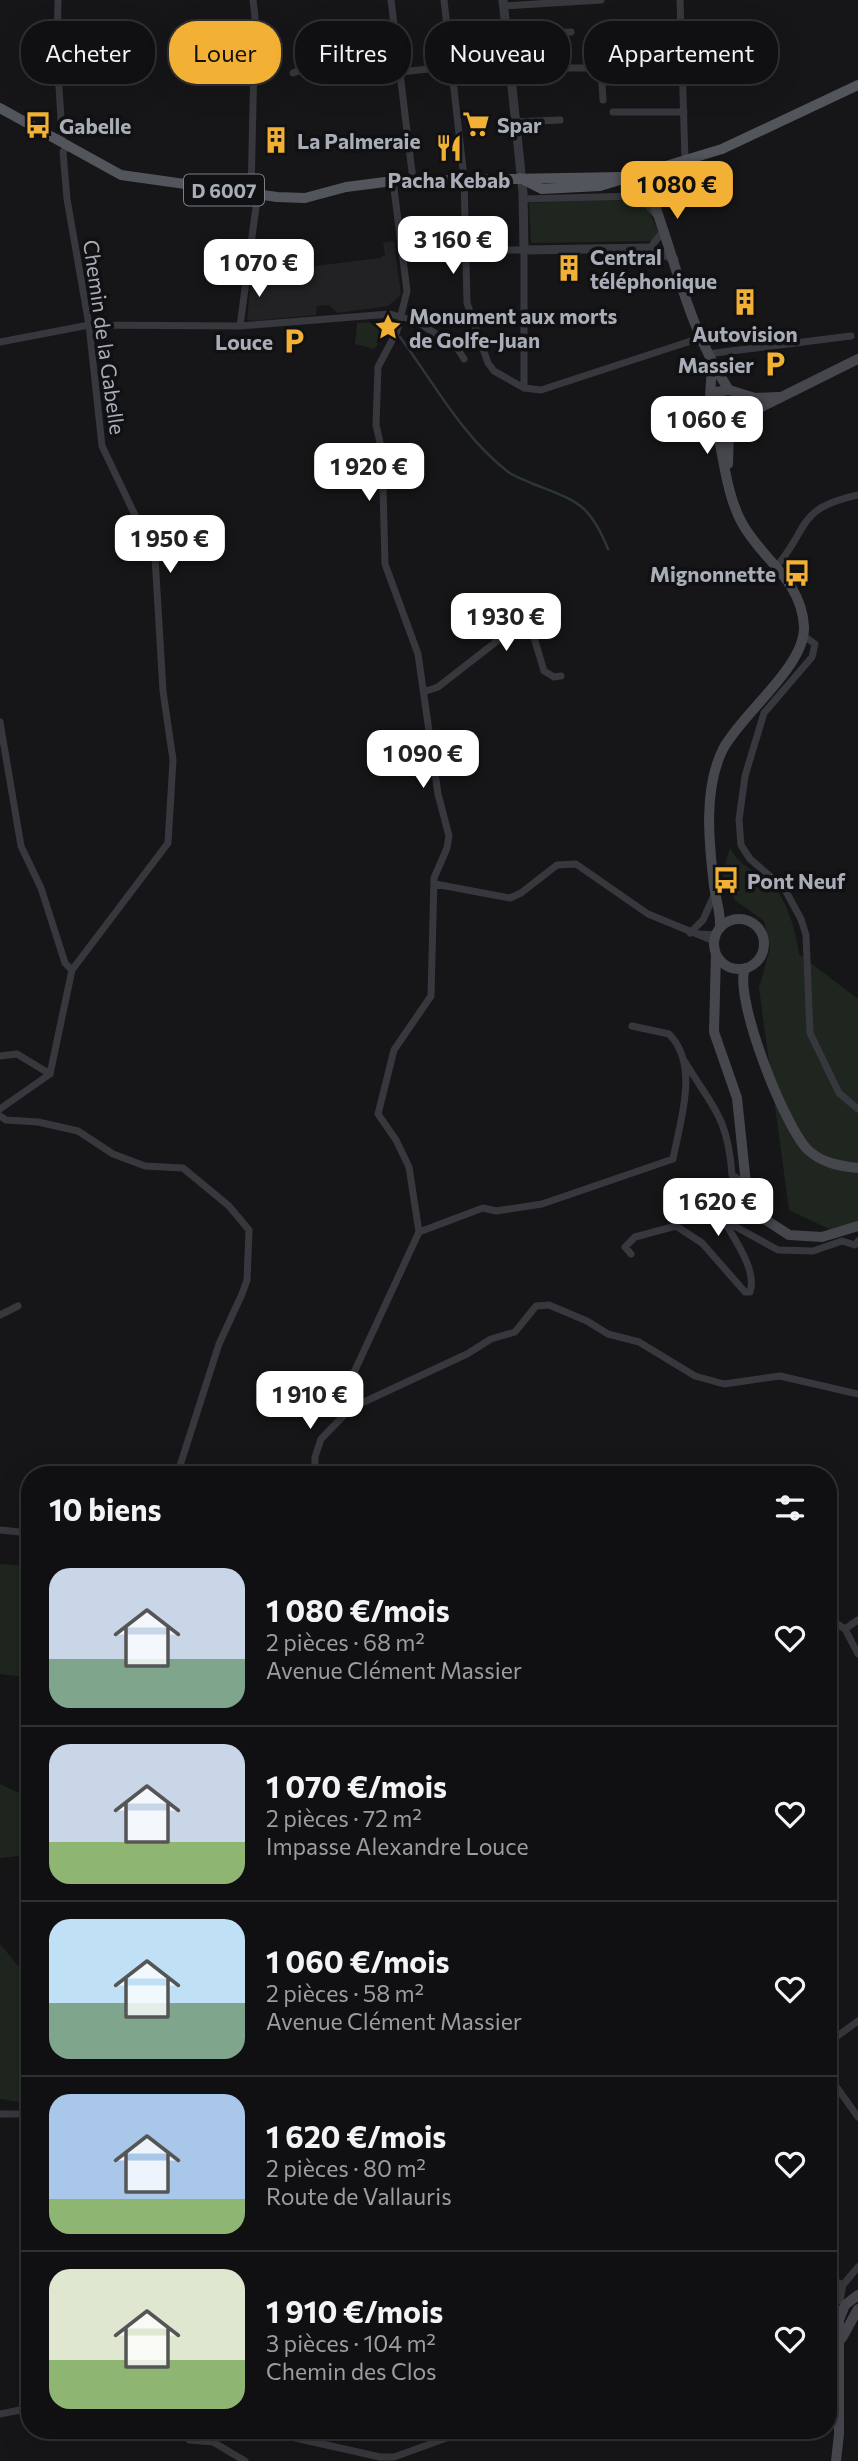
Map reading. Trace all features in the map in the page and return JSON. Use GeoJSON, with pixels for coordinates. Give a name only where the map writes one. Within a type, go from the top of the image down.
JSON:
{"type":"FeatureCollection","features":[{"type":"Feature","properties":{"kind":"main road","name":"D 6007"},"geometry":{"type":"LineString","coordinates":[[0,108],[108,170],[135,179],[305,198],[346,187],[414,180],[520,178],[542,188],[600,186],[722,149],[858,85]]}},
{"type":"Feature","properties":{"kind":"main road"},"geometry":{"type":"LineString","coordinates":[[655,168],[650,176],[651,194],[700,338],[712,367],[732,392],[744,402],[745,415],[740,425],[730,431],[717,430],[707,422],[704,414],[710,396],[712,367]]}},
{"type":"Feature","properties":{"kind":"main road"},"geometry":{"type":"LineString","coordinates":[[628,176],[651,194]]}},
{"type":"Feature","properties":{"kind":"main road"},"geometry":{"type":"LineString","coordinates":[[745,415],[858,359]]}},
{"type":"Feature","properties":{"kind":"main road"},"geometry":{"type":"LineString","coordinates":[[710,396],[732,392],[755,398],[778,397]]}},
{"type":"Feature","properties":{"kind":"main road"},"geometry":{"type":"LineString","coordinates":[[717,430],[740,519],[777,566],[797,597],[804,636],[788,667],[740,722],[722,751],[711,794],[710,841],[717,897],[714,1032],[737,1098],[746,1184],[757,1210],[789,1235],[822,1237],[856,1227]]}},
{"type":"Feature","properties":{"kind":"main road"},"geometry":{"type":"LineString","coordinates":[[727,475],[730,431]]}},
{"type":"Feature","properties":{"kind":"main road"},"geometry":{"type":"LineString","coordinates":[[717,897],[732,920]]}},
{"type":"Feature","properties":{"kind":"main road"},"geometry":{"type":"LineString","coordinates":[[716,935],[732,920],[749,922],[761,934],[763,951],[753,965],[745,968],[728,967],[716,954]]}},
{"type":"Feature","properties":{"kind":"main road"},"geometry":{"type":"LineString","coordinates":[[745,968],[744,998],[754,1031],[793,1129],[816,1156],[828,1163],[858,1168]]}},
{"type":"Feature","properties":{"kind":"main road"},"geometry":{"type":"LineString","coordinates":[[841,2342],[849,2320],[850,2304]]}},
{"type":"Feature","properties":{"kind":"main road"},"geometry":{"type":"LineString","coordinates":[[836,2461],[841,2342],[850,2304]]}},
{"type":"Feature","properties":{"kind":"street","name":"Chemin de la Gabelle"},"geometry":{"type":"LineString","coordinates":[[50,1074],[72,970],[168,843],[173,760],[163,691],[155,556],[102,446],[89,325],[67,199],[57,54],[58,0]]}},
{"type":"Feature","properties":{"kind":"street"},"geometry":{"type":"LineString","coordinates":[[251,193],[256,17],[253,0]]}},
{"type":"Feature","properties":{"kind":"street"},"geometry":{"type":"LineString","coordinates":[[391,0],[394,21]]}},
{"type":"Feature","properties":{"kind":"street"},"geometry":{"type":"LineString","coordinates":[[444,0],[447,21]]}},
{"type":"Feature","properties":{"kind":"street"},"geometry":{"type":"LineString","coordinates":[[505,21],[503,3],[601,0]]}},
{"type":"Feature","properties":{"kind":"street"},"geometry":{"type":"LineString","coordinates":[[680,0],[685,159]]}},
{"type":"Feature","properties":{"kind":"street"},"geometry":{"type":"LineString","coordinates":[[570,67],[601,68],[603,100]]}},
{"type":"Feature","properties":{"kind":"street"},"geometry":{"type":"LineString","coordinates":[[401,84],[414,180]]}},
{"type":"Feature","properties":{"kind":"street"},"geometry":{"type":"LineString","coordinates":[[454,84],[464,178],[467,303],[488,363],[494,371],[524,387],[541,390],[700,338]]}},
{"type":"Feature","properties":{"kind":"street"},"geometry":{"type":"LineString","coordinates":[[511,84],[523,199],[524,387]]}},
{"type":"Feature","properties":{"kind":"street"},"geometry":{"type":"LineString","coordinates":[[613,112],[684,111]]}},
{"type":"Feature","properties":{"kind":"street"},"geometry":{"type":"LineString","coordinates":[[514,122],[560,120]]}},
{"type":"Feature","properties":{"kind":"street"},"geometry":{"type":"LineString","coordinates":[[351,1408],[350,1381],[419,1232],[409,1167],[396,1140],[378,1114],[394,1050],[431,996],[435,884],[449,836],[438,794],[426,691],[418,654],[385,564],[382,451],[376,425],[378,367],[402,317],[407,291],[393,181]]}},
{"type":"Feature","properties":{"kind":"street"},"geometry":{"type":"LineString","coordinates":[[523,199],[635,196],[643,200],[662,225],[650,248]]}},
{"type":"Feature","properties":{"kind":"street"},"geometry":{"type":"LineString","coordinates":[[240,326],[256,207]]}},
{"type":"Feature","properties":{"kind":"street"},"geometry":{"type":"LineString","coordinates":[[402,250],[650,248],[674,259]]}},
{"type":"Feature","properties":{"kind":"street"},"geometry":{"type":"LineString","coordinates":[[0,342],[89,325],[240,326],[390,314],[415,321],[456,346],[464,359]]}},
{"type":"Feature","properties":{"kind":"street"},"geometry":{"type":"LineString","coordinates":[[707,354],[851,336]]}},
{"type":"Feature","properties":{"kind":"street"},"geometry":{"type":"LineString","coordinates":[[777,566],[808,517],[817,509],[858,495]]}},
{"type":"Feature","properties":{"kind":"street"},"geometry":{"type":"LineString","coordinates":[[426,691],[438,687],[510,631],[522,627],[532,631],[544,671],[554,677],[561,676]]}},
{"type":"Feature","properties":{"kind":"street"},"geometry":{"type":"LineString","coordinates":[[804,636],[815,644],[812,657],[778,694],[759,726],[745,776],[739,820],[741,845],[751,859],[784,888],[801,919],[806,936],[810,1033],[839,1093],[858,1109]]}},
{"type":"Feature","properties":{"kind":"street"},"geometry":{"type":"LineString","coordinates":[[0,722],[21,846],[41,888],[65,963],[72,970]]}},
{"type":"Feature","properties":{"kind":"street"},"geometry":{"type":"LineString","coordinates":[[435,884],[510,898],[522,894],[557,865],[576,864],[648,914],[690,933],[716,935]]}},
{"type":"Feature","properties":{"kind":"street"},"geometry":{"type":"LineString","coordinates":[[690,933],[703,920],[717,897]]}},
{"type":"Feature","properties":{"kind":"street"},"geometry":{"type":"LineString","coordinates":[[632,1027],[669,1034],[677,1042],[685,1062],[722,1119],[730,1150],[732,1175],[746,1184]]}},
{"type":"Feature","properties":{"kind":"street"},"geometry":{"type":"LineString","coordinates":[[0,1056],[17,1054],[50,1074],[0,1109]]}},
{"type":"Feature","properties":{"kind":"street"},"geometry":{"type":"LineString","coordinates":[[419,1232],[483,1208],[496,1211],[542,1204],[673,1159],[682,1109],[685,1062]]}},
{"type":"Feature","properties":{"kind":"street"},"geometry":{"type":"LineString","coordinates":[[0,1116],[6,1120],[38,1122],[78,1130],[113,1154],[145,1167],[183,1168],[229,1206],[249,1230],[247,1280],[210,1368],[180,1466]]}},
{"type":"Feature","properties":{"kind":"street"},"geometry":{"type":"LineString","coordinates":[[631,1254],[625,1247],[635,1237],[676,1226],[702,1243],[745,1292],[750,1292],[750,1276],[739,1242],[727,1226],[729,1223],[778,1250],[813,1251],[842,1241],[855,1245],[858,1240],[856,1227]]}},
{"type":"Feature","properties":{"kind":"street"},"geometry":{"type":"LineString","coordinates":[[315,1466],[321,1439],[351,1408],[467,1354],[491,1339],[515,1332],[531,1310],[549,1305],[587,1321],[608,1334],[639,1342],[695,1376],[723,1384],[780,1376],[858,1394]]}},
{"type":"Feature","properties":{"kind":"street"},"geometry":{"type":"LineString","coordinates":[[0,1315],[18,1306]]}},
{"type":"Feature","properties":{"kind":"street"},"geometry":{"type":"LineString","coordinates":[[0,1530],[21,1531]]}},
{"type":"Feature","properties":{"kind":"street"},"geometry":{"type":"LineString","coordinates":[[845,1629],[858,1620]]}},
{"type":"Feature","properties":{"kind":"street"},"geometry":{"type":"LineString","coordinates":[[837,1624],[845,1629],[858,1654]]}},
{"type":"Feature","properties":{"kind":"street"},"geometry":{"type":"LineString","coordinates":[[837,2036],[858,2021]]}},
{"type":"Feature","properties":{"kind":"street"},"geometry":{"type":"LineString","coordinates":[[837,2088],[858,2117]]}},
{"type":"Feature","properties":{"kind":"street"},"geometry":{"type":"LineString","coordinates":[[0,2114],[21,2114]]}},
{"type":"Feature","properties":{"kind":"street"},"geometry":{"type":"LineString","coordinates":[[843,2286],[858,2267]]}},
{"type":"Feature","properties":{"kind":"street"},"geometry":{"type":"LineString","coordinates":[[837,2283],[843,2286],[850,2304]]}},
{"type":"Feature","properties":{"kind":"street"},"geometry":{"type":"LineString","coordinates":[[0,2414],[21,2410]]}},
{"type":"Feature","properties":{"kind":"street"},"geometry":{"type":"LineString","coordinates":[[188,2439],[213,2442],[245,2461]]}},
{"type":"Feature","properties":{"kind":"street"},"geometry":{"type":"LineString","coordinates":[[300,2439],[380,2457],[394,2456],[443,2439]]}},
{"type":"Feature","properties":{"kind":"shaded area"},"geometry":{"type":"Polygon","coordinates":[[[627,199],[639,203],[650,214],[658,231],[654,241],[531,243],[529,203],[627,199]]]}},
{"type":"Feature","properties":{"kind":"shaded area"},"geometry":{"type":"Polygon","coordinates":[[[271,240],[283,241],[282,252],[293,254],[291,270],[310,273],[315,266],[380,258],[385,255],[383,243],[394,241],[401,295],[388,306],[338,313],[329,305],[317,306],[316,315],[250,321],[247,319],[253,265],[267,267],[271,240]]]}},
{"type":"Feature","properties":{"kind":"shaded area"},"geometry":{"type":"Polygon","coordinates":[[[357,323],[385,324],[389,330],[374,349],[355,344],[357,323]]]}},
{"type":"Feature","properties":{"kind":"shaded area"},"geometry":{"type":"Polygon","coordinates":[[[730,848],[739,861],[765,878],[776,889],[790,916],[799,954],[858,999],[858,1223],[831,1230],[789,1210],[759,988],[770,948],[764,921],[735,900],[722,874],[730,848]]]}},
{"type":"Feature","properties":{"kind":"shaded area"},"geometry":{"type":"Polygon","coordinates":[[[0,1564],[21,1565],[21,1677],[0,1674],[0,1564]]]}},
{"type":"Feature","properties":{"kind":"shaded area"},"geometry":{"type":"Polygon","coordinates":[[[0,1784],[21,1794],[21,1856],[0,1858],[0,1784]]]}},
{"type":"Feature","properties":{"kind":"shaded area"},"geometry":{"type":"Polygon","coordinates":[[[0,1944],[21,1969],[21,2102],[0,2099],[0,1944]]]}},
{"type":"Feature","properties":{"kind":"waterway"},"geometry":{"type":"LineString","coordinates":[[400,337],[476,442],[513,475],[579,505],[594,521],[608,549]]}},
{"type":"Feature","properties":{"kind":"place","name":"Spar"},"geometry":{"type":"Point","coordinates":[476,124]}},
{"type":"Feature","properties":{"kind":"place","name":"Gabelle"},"geometry":{"type":"Point","coordinates":[38,125]}},
{"type":"Feature","properties":{"kind":"place","name":"La Palmeraie"},"geometry":{"type":"Point","coordinates":[276,140]}},
{"type":"Feature","properties":{"kind":"place","name":"Pacha Kebab"},"geometry":{"type":"Point","coordinates":[449,148]}},
{"type":"Feature","properties":{"kind":"place","name":"Central téléphonique"},"geometry":{"type":"Point","coordinates":[569,268]}},
{"type":"Feature","properties":{"kind":"place","name":"Autovision"},"geometry":{"type":"Point","coordinates":[745,302]}},
{"type":"Feature","properties":{"kind":"place","name":"Monument aux morts de Golfe-Juan"},"geometry":{"type":"Point","coordinates":[388,327]}},
{"type":"Feature","properties":{"kind":"place","name":"Louce"},"geometry":{"type":"Point","coordinates":[294,341]}},
{"type":"Feature","properties":{"kind":"place","name":"Massier"},"geometry":{"type":"Point","coordinates":[775,364]}},
{"type":"Feature","properties":{"kind":"place","name":"Mignonnette"},"geometry":{"type":"Point","coordinates":[797,573]}},
{"type":"Feature","properties":{"kind":"place","name":"Pont Neuf"},"geometry":{"type":"Point","coordinates":[726,880]}}]}
